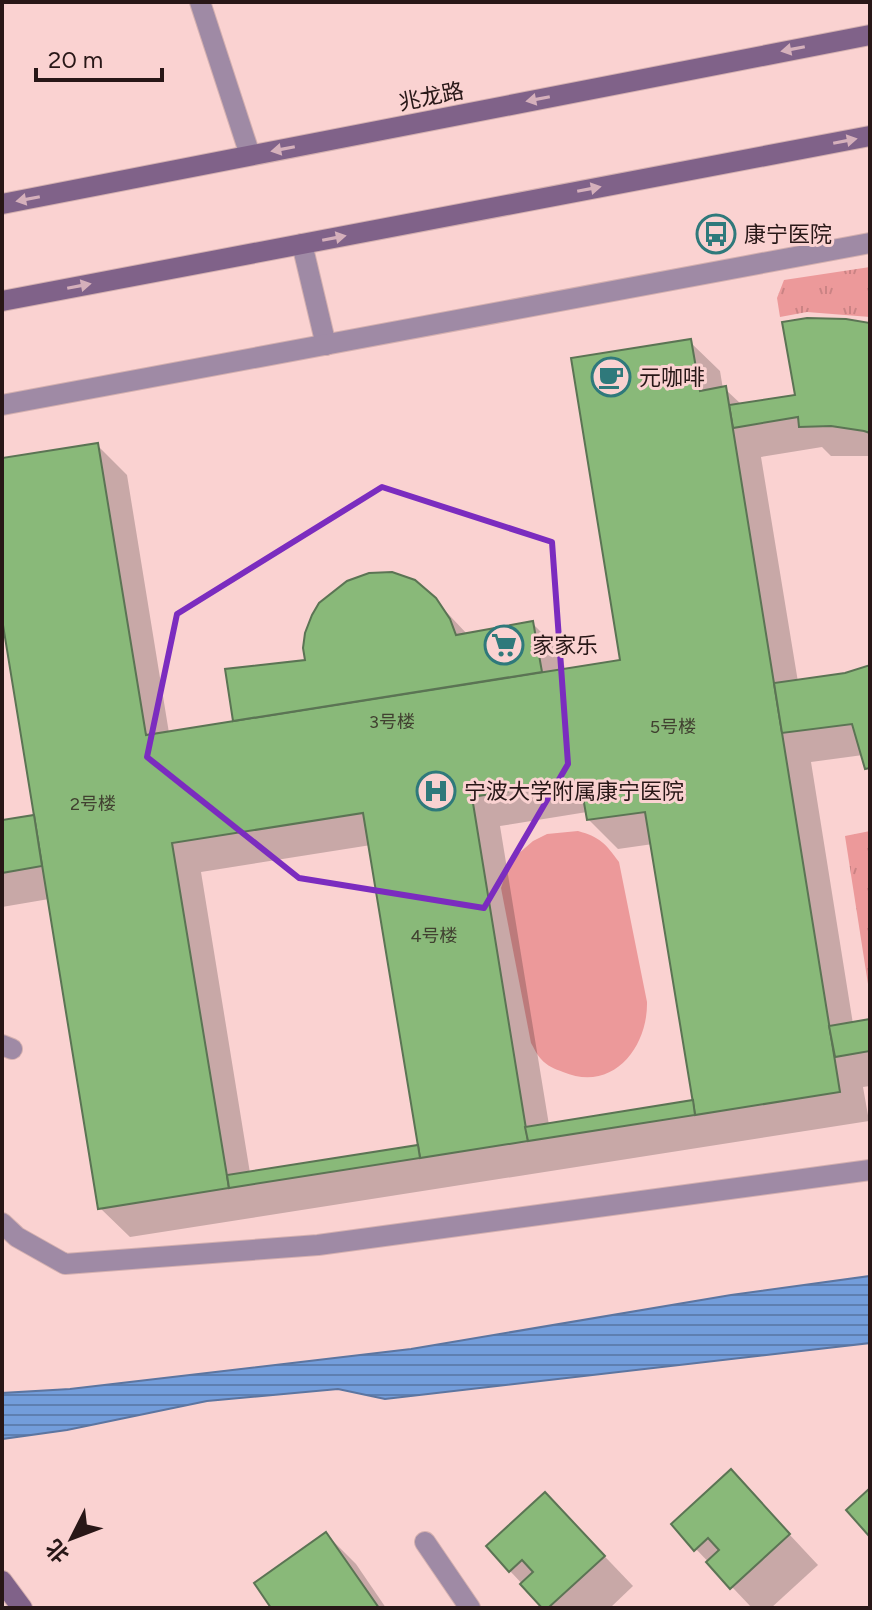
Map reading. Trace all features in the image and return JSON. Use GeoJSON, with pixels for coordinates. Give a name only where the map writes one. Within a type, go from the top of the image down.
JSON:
{"type":"FeatureCollection","features":[{"type":"Feature","properties":{"kind":"main road","name":"兆龙路"},"geometry":{"type":"LineString","coordinates":[[2,204],[870,35]]}},
{"type":"Feature","properties":{"kind":"main road"},"geometry":{"type":"LineString","coordinates":[[2,301],[870,136]]}},
{"type":"Feature","properties":{"kind":"main road"},"geometry":{"type":"LineString","coordinates":[[2,1581],[22,1608]]}},
{"type":"Feature","properties":{"kind":"street"},"geometry":{"type":"LineString","coordinates":[[200,2],[250,155]]}},
{"type":"Feature","properties":{"kind":"street"},"geometry":{"type":"LineString","coordinates":[[2,405],[870,243]]}},
{"type":"Feature","properties":{"kind":"street"},"geometry":{"type":"LineString","coordinates":[[302,244],[326,345]]}},
{"type":"Feature","properties":{"kind":"street"},"geometry":{"type":"LineString","coordinates":[[2,1223],[17,1237],[65,1264],[318,1245],[870,1170]]}},
{"type":"Feature","properties":{"kind":"street"},"geometry":{"type":"LineString","coordinates":[[425,1542],[470,1608]]}},
{"type":"Feature","properties":{"kind":"highlighted area"},"geometry":{"type":"Polygon","coordinates":[[[382,487],[552,542],[568,764],[484,908],[299,878],[147,757],[177,614],[382,487]]]}},
{"type":"Feature","properties":{"kind":"green space"},"geometry":{"type":"Polygon","coordinates":[[[870,267],[870,317],[807,312],[780,317],[777,298],[784,280],[870,267]]]}},
{"type":"Feature","properties":{"kind":"green space"},"geometry":{"type":"Polygon","coordinates":[[[578,831],[602,842],[619,862],[647,1002],[641,1035],[624,1062],[597,1076],[581,1077],[546,1064],[531,1043],[501,888],[510,861],[533,841],[547,834],[578,831]]]}},
{"type":"Feature","properties":{"kind":"green space"},"geometry":{"type":"Polygon","coordinates":[[[870,831],[870,997],[845,836],[870,831]]]}},
{"type":"Feature","properties":{"kind":"water"},"geometry":{"type":"Polygon","coordinates":[[[870,1276],[870,1343],[385,1399],[338,1389],[207,1401],[67,1430],[2,1439],[2,1393],[70,1389],[411,1349],[731,1295],[870,1276]]]}},
{"type":"Feature","properties":{"kind":"building"},"geometry":{"type":"Polygon","coordinates":[[[807,318],[870,323],[870,433],[831,426],[799,427],[798,417],[733,428],[729,405],[795,395],[782,322],[807,318]]]}},
{"type":"Feature","properties":{"kind":"building"},"geometry":{"type":"Polygon","coordinates":[[[691,339],[700,391],[726,386],[840,1092],[695,1115],[645,812],[587,820],[580,780],[472,797],[528,1141],[420,1158],[363,813],[172,843],[229,1188],[98,1209],[2,619],[2,458],[98,443],[146,735],[620,660],[571,358],[691,339]]]}},
{"type":"Feature","properties":{"kind":"building"},"geometry":{"type":"Polygon","coordinates":[[[392,572],[415,580],[436,598],[456,635],[533,621],[542,672],[233,721],[225,669],[305,660],[305,633],[319,603],[347,581],[369,573],[392,572]]]}},
{"type":"Feature","properties":{"kind":"building"},"geometry":{"type":"Polygon","coordinates":[[[870,665],[870,768],[865,769],[852,724],[782,733],[774,683],[845,673],[870,665]]]}},
{"type":"Feature","properties":{"kind":"building"},"geometry":{"type":"Polygon","coordinates":[[[34,815],[42,866],[2,873],[2,820],[34,815]]]}},
{"type":"Feature","properties":{"kind":"building"},"geometry":{"type":"Polygon","coordinates":[[[870,1019],[870,1051],[835,1057],[829,1026],[870,1019]]]}},
{"type":"Feature","properties":{"kind":"building"},"geometry":{"type":"Polygon","coordinates":[[[693,1100],[695,1115],[528,1141],[525,1127],[693,1100]]]}},
{"type":"Feature","properties":{"kind":"building"},"geometry":{"type":"Polygon","coordinates":[[[418,1145],[420,1158],[229,1188],[227,1175],[418,1145]]]}},
{"type":"Feature","properties":{"kind":"building"},"geometry":{"type":"Polygon","coordinates":[[[731,1469],[790,1534],[730,1589],[706,1562],[719,1550],[708,1538],[694,1551],[671,1524],[731,1469]]]}},
{"type":"Feature","properties":{"kind":"building"},"geometry":{"type":"Polygon","coordinates":[[[870,1488],[870,1535],[869,1536],[846,1510],[870,1488]]]}},
{"type":"Feature","properties":{"kind":"building"},"geometry":{"type":"Polygon","coordinates":[[[545,1492],[605,1556],[548,1608],[542,1608],[520,1584],[533,1572],[522,1560],[509,1572],[486,1546],[545,1492]]]}},
{"type":"Feature","properties":{"kind":"building"},"geometry":{"type":"Polygon","coordinates":[[[326,1532],[379,1608],[271,1608],[254,1583],[326,1532]]]}},
{"type":"Feature","properties":{"kind":"place","name":"康宁医院"},"geometry":{"type":"Point","coordinates":[716,234]}},
{"type":"Feature","properties":{"kind":"place","name":"元咖啡"},"geometry":{"type":"Point","coordinates":[611,377]}},
{"type":"Feature","properties":{"kind":"place","name":"家家乐"},"geometry":{"type":"Point","coordinates":[504,645]}},
{"type":"Feature","properties":{"kind":"place","name":"宁波大学附属康宁医院"},"geometry":{"type":"Point","coordinates":[436,791]}}]}
